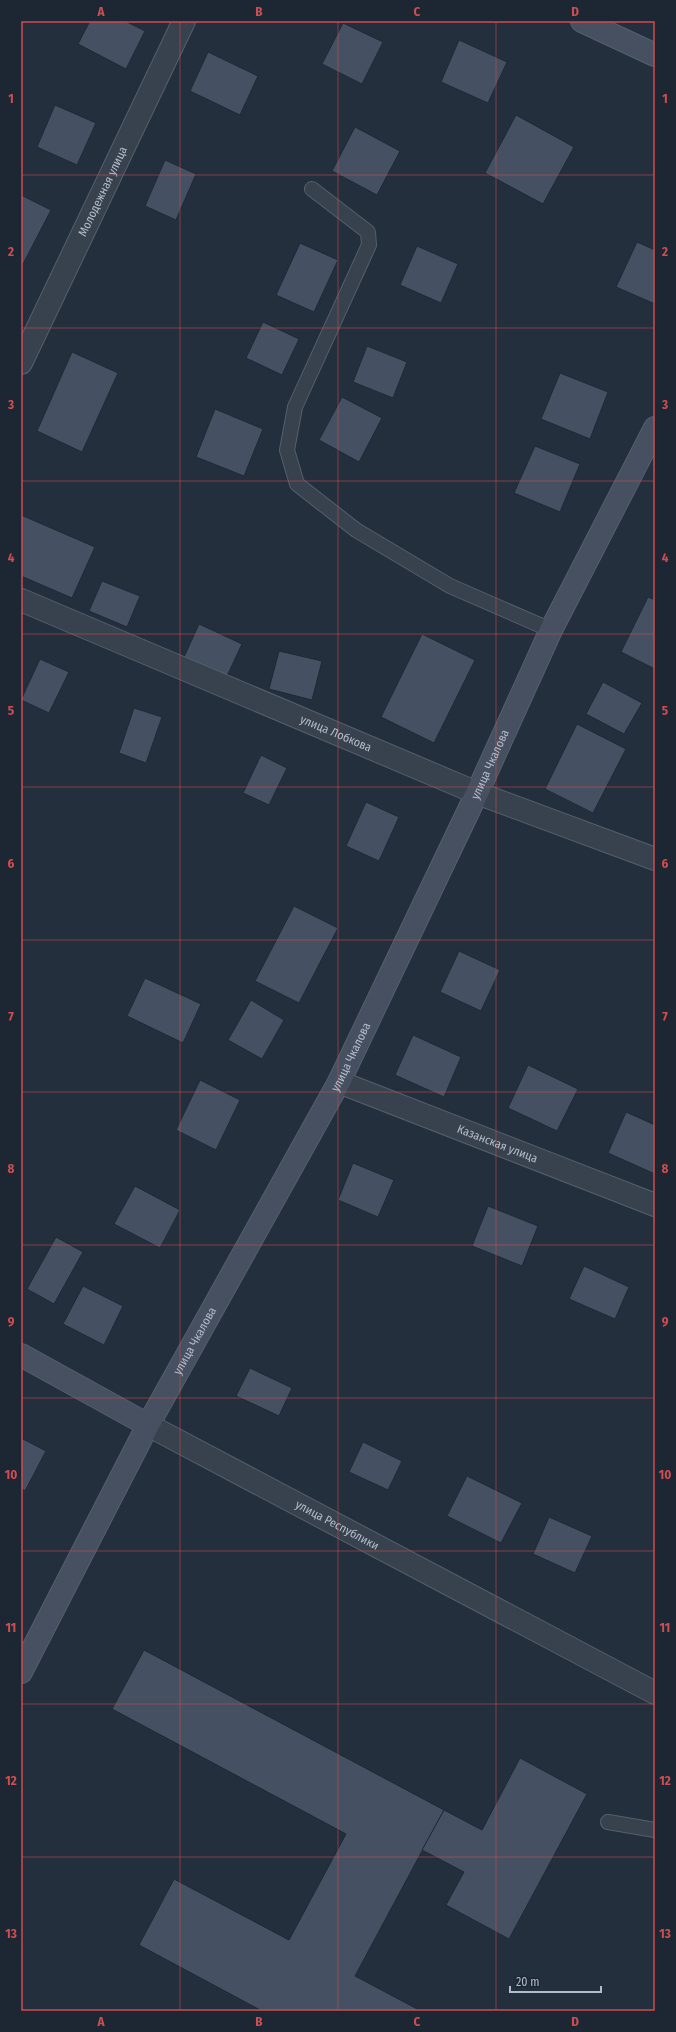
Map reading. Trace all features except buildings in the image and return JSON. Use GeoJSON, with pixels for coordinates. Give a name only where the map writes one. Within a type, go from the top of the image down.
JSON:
{"type":"FeatureCollection","features":[{"type":"Feature","properties":{"kind":"main road"},"geometry":{"type":"LineString","coordinates":[[582,21],[655,55]]}},
{"type":"Feature","properties":{"kind":"main road","name":"улица Чкалова"},"geometry":{"type":"LineString","coordinates":[[21,1672],[148,1425],[339,1082],[477,793],[551,630],[655,428]]}},
{"type":"Feature","properties":{"kind":"main road","name":"улица Республики"},"geometry":{"type":"LineString","coordinates":[[21,1356],[148,1425]]}},
{"type":"Feature","properties":{"kind":"street","name":"Молодежная улица"},"geometry":{"type":"LineString","coordinates":[[21,362],[184,21]]}},
{"type":"Feature","properties":{"kind":"street","name":"улица Лобкова"},"geometry":{"type":"LineString","coordinates":[[21,600],[477,793],[655,859]]}},
{"type":"Feature","properties":{"kind":"street","name":"Казанская улица"},"geometry":{"type":"LineString","coordinates":[[339,1082],[655,1205]]}},
{"type":"Feature","properties":{"kind":"street","name":"улица Республики"},"geometry":{"type":"LineString","coordinates":[[148,1425],[655,1693]]}},
{"type":"Feature","properties":{"kind":"lane"},"geometry":{"type":"LineString","coordinates":[[312,188],[368,232],[369,245],[296,407],[287,450],[297,484],[356,530],[450,586],[551,630]]}},
{"type":"Feature","properties":{"kind":"lane"},"geometry":{"type":"LineString","coordinates":[[608,1822],[655,1830]]}}]}
